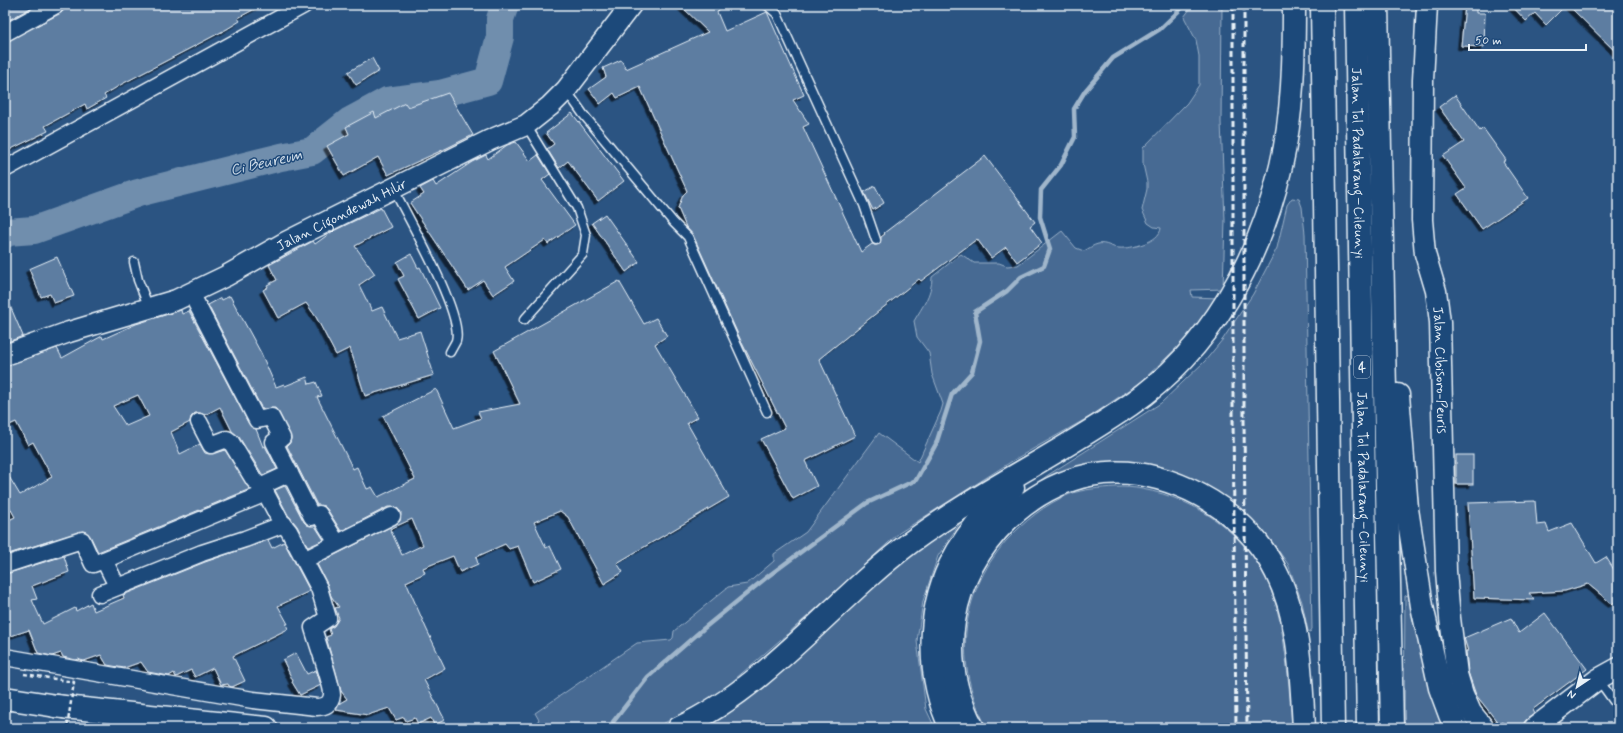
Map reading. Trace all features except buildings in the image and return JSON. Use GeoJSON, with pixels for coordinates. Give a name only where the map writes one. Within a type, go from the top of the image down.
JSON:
{"type":"FeatureCollection","features":[{"type":"Feature","properties":{"kind":"highway"},"geometry":{"type":"LineString","coordinates":[[679,728],[710,712],[749,684],[885,563],[956,510],[1073,442],[1132,404],[1166,377],[1201,338],[1216,318],[1240,277],[1260,235],[1282,165],[1290,108],[1294,5]]}},
{"type":"Feature","properties":{"kind":"highway"},"geometry":{"type":"LineString","coordinates":[[1322,5],[1333,728]]}},
{"type":"Feature","properties":{"kind":"highway","name":"Jalan Tol Padalarang–Cileunyi"},"geometry":{"type":"LineString","coordinates":[[1356,5],[1368,728]]}},
{"type":"Feature","properties":{"kind":"highway"},"geometry":{"type":"LineString","coordinates":[[1377,5],[1392,728]]}},
{"type":"Feature","properties":{"kind":"highway"},"geometry":{"type":"LineString","coordinates":[[1381,168],[1407,509],[1413,553],[1432,655],[1440,688],[1450,715],[1457,728]]}},
{"type":"Feature","properties":{"kind":"highway"},"geometry":{"type":"LineString","coordinates":[[951,728],[940,700],[932,651],[936,611],[941,589],[950,566],[972,529],[994,505],[1021,480],[1073,442]]}},
{"type":"Feature","properties":{"kind":"highway"},"geometry":{"type":"LineString","coordinates":[[973,728],[965,713],[957,688],[952,655],[952,636],[956,613],[961,590],[970,569],[996,531],[1015,513],[1032,500],[1070,480],[1090,475],[1114,473],[1140,474],[1155,477],[1185,487],[1209,500],[1230,515],[1249,532],[1265,552],[1285,593],[1292,620],[1301,675],[1304,728]]}},
{"type":"Feature","properties":{"kind":"highway"},"geometry":{"type":"LineString","coordinates":[[5,698],[180,728]]}},
{"type":"Feature","properties":{"kind":"highway"},"geometry":{"type":"LineString","coordinates":[[54,706],[266,728]]}},
{"type":"Feature","properties":{"kind":"street"},"geometry":{"type":"LineString","coordinates":[[5,33],[56,5]]}},
{"type":"Feature","properties":{"kind":"street"},"geometry":{"type":"LineString","coordinates":[[5,169],[304,5]]}},
{"type":"Feature","properties":{"kind":"street","name":"Jalan Cigondewah Hilir"},"geometry":{"type":"LineString","coordinates":[[5,355],[69,332],[176,300],[226,276],[286,242],[393,188],[490,140],[526,125],[550,106],[566,90],[631,5]]}},
{"type":"Feature","properties":{"kind":"street","name":"Jalan Cibisoro-Peuris"},"geometry":{"type":"LineString","coordinates":[[1427,5],[1424,80],[1422,220],[1425,254],[1436,291],[1440,322],[1446,571],[1457,674],[1462,694],[1471,712],[1484,728]]}},
{"type":"Feature","properties":{"kind":"street"},"geometry":{"type":"LineString","coordinates":[[191,293],[257,420],[271,417],[282,438],[274,442],[312,517],[319,514],[337,543]]}},
{"type":"Feature","properties":{"kind":"street"},"geometry":{"type":"LineString","coordinates":[[5,657],[253,700],[322,707],[328,704],[332,693],[313,628],[328,618],[319,588],[264,489],[254,480],[231,442],[227,439],[211,445],[198,422]]}},
{"type":"Feature","properties":{"kind":"street"},"geometry":{"type":"LineString","coordinates":[[5,566],[82,540],[93,564],[264,489],[290,474]]}},
{"type":"Feature","properties":{"kind":"street"},"geometry":{"type":"LineString","coordinates":[[304,560],[392,516]]}},
{"type":"Feature","properties":{"kind":"street"},"geometry":{"type":"LineString","coordinates":[[100,594],[202,552],[245,539],[284,524]]}},
{"type":"Feature","properties":{"kind":"street"},"geometry":{"type":"LineString","coordinates":[[104,560],[117,586]]}},
{"type":"Feature","properties":{"kind":"street"},"geometry":{"type":"LineString","coordinates":[[1534,728],[1598,679],[1618,668]]}},
{"type":"Feature","properties":{"kind":"lane"},"geometry":{"type":"LineString","coordinates":[[767,5],[776,14],[780,21],[864,205],[876,240]]}},
{"type":"Feature","properties":{"kind":"lane"},"geometry":{"type":"LineString","coordinates":[[566,90],[583,114],[668,216],[688,237],[767,412]]}},
{"type":"Feature","properties":{"kind":"lane"},"geometry":{"type":"LineString","coordinates":[[524,320],[582,254],[586,235],[576,208],[526,125]]}},
{"type":"Feature","properties":{"kind":"lane"},"geometry":{"type":"LineString","coordinates":[[393,188],[449,301],[456,327],[456,340],[450,352]]}},
{"type":"Feature","properties":{"kind":"lane"},"geometry":{"type":"LineString","coordinates":[[134,262],[138,280],[149,309]]}},
{"type":"Feature","properties":{"kind":"lane"},"geometry":{"type":"LineString","coordinates":[[1598,679],[1618,707]]}},
{"type":"Feature","properties":{"kind":"path"},"geometry":{"type":"LineString","coordinates":[[24,674],[74,682],[67,728]]}},
{"type":"Feature","properties":{"kind":"shaded area"},"geometry":{"type":"Polygon","coordinates":[[[1193,5],[1222,5],[1221,122],[1225,220],[1223,289],[1191,290],[1192,297],[1219,298],[1188,337],[1141,382],[1091,416],[1017,458],[899,533],[817,608],[719,693],[653,728],[529,728],[539,720],[535,713],[637,643],[671,640],[673,638],[674,631],[728,587],[747,584],[774,561],[774,554],[806,532],[879,433],[918,462],[943,404],[932,374],[929,353],[917,337],[914,321],[928,295],[932,283],[932,277],[961,254],[974,263],[999,263],[1007,266],[1018,265],[1062,231],[1076,248],[1084,251],[1098,244],[1106,244],[1116,248],[1137,246],[1156,237],[1161,228],[1154,227],[1148,223],[1142,210],[1147,189],[1143,164],[1143,148],[1187,103],[1199,85],[1199,56],[1196,40],[1184,17],[1193,5]]]}},
{"type":"Feature","properties":{"kind":"shaded area"},"geometry":{"type":"Polygon","coordinates":[[[1292,198],[1299,199],[1302,207],[1305,234],[1312,629],[1310,632],[1308,631],[1302,602],[1288,564],[1267,535],[1248,516],[1221,497],[1149,468],[1034,488],[1034,485],[1048,475],[1161,403],[1205,361],[1223,339],[1253,294],[1277,248],[1287,205],[1292,198]]]}},
{"type":"Feature","properties":{"kind":"shaded area"},"geometry":{"type":"Polygon","coordinates":[[[1115,487],[1132,487],[1142,489],[1183,501],[1220,523],[1236,537],[1250,553],[1262,571],[1271,590],[1280,622],[1286,658],[1292,728],[987,728],[976,704],[969,680],[966,655],[966,631],[970,607],[978,584],[990,562],[1006,541],[1028,520],[1044,508],[1075,492],[1115,487]]]}},
{"type":"Feature","properties":{"kind":"shaded area"},"geometry":{"type":"Polygon","coordinates":[[[962,518],[938,556],[923,601],[917,641],[926,709],[935,728],[701,728],[724,717],[777,673],[888,574],[934,537],[962,518]]]}},
{"type":"Feature","properties":{"kind":"shaded area"},"geometry":{"type":"Polygon","coordinates":[[[1408,595],[1428,683],[1446,728],[1404,728],[1405,596],[1408,595]]]}},
{"type":"Feature","properties":{"kind":"waterway","name":"Ci Beureum"},"geometry":{"type":"LineString","coordinates":[[5,234],[7,232],[34,230],[138,193],[281,157],[312,151],[350,121],[387,101],[440,94],[488,81],[500,37],[500,19],[505,5]]}},
{"type":"Feature","properties":{"kind":"waterway"},"geometry":{"type":"LineString","coordinates":[[613,722],[648,677],[703,629],[767,577],[867,503],[916,480],[936,444],[952,394],[972,372],[980,341],[975,312],[1007,291],[1021,277],[1044,266],[1050,249],[1040,217],[1041,190],[1061,165],[1075,137],[1074,109],[1085,91],[1113,58],[1160,29],[1185,5]]}},
{"type":"Feature","properties":{"kind":"railway"},"geometry":{"type":"LineString","coordinates":[[1233,5],[1233,415],[1236,728]]}},
{"type":"Feature","properties":{"kind":"railway"},"geometry":{"type":"LineString","coordinates":[[1244,5],[1244,419],[1247,728]]}}]}
